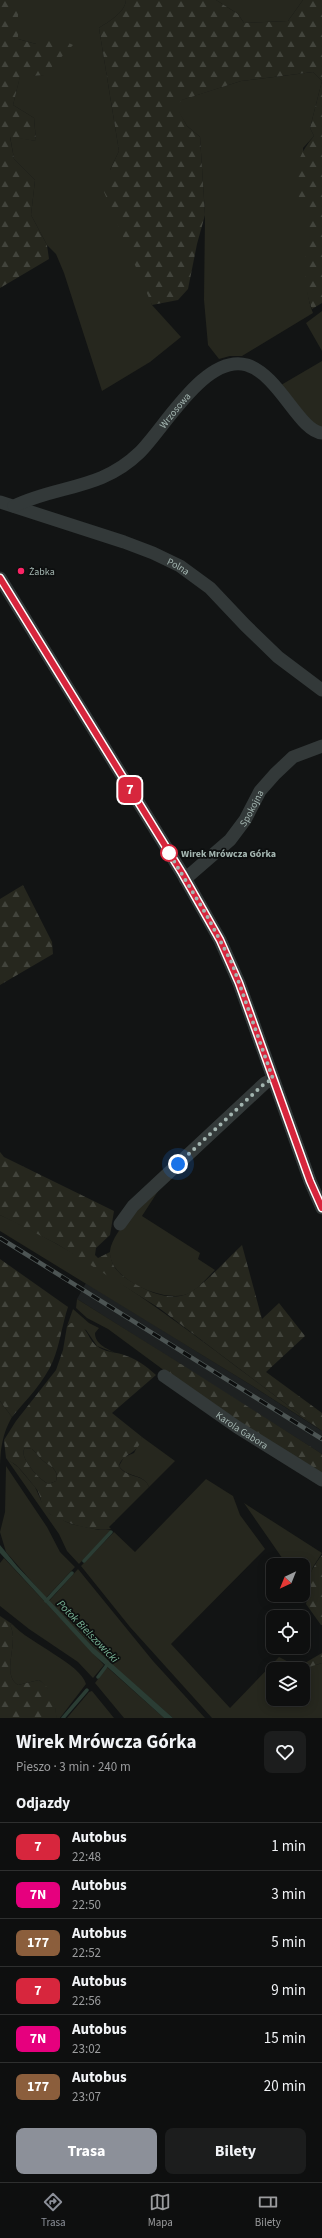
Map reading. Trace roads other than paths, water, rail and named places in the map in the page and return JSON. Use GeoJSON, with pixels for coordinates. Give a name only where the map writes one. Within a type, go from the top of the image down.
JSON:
{"type":"FeatureCollection","features":[{"type":"Feature","properties":{"kind":"street","name":"Wrzosowa"},"geometry":{"type":"LineString","coordinates":[[14,506],[80,486],[119,469],[139,454],[189,394],[221,367],[247,365],[264,374],[280,390],[309,428],[322,433]]}},
{"type":"Feature","properties":{"kind":"street","name":"Polna"},"geometry":{"type":"LineString","coordinates":[[0,502],[124,542],[154,553],[180,566],[210,588],[245,625],[278,656],[322,690]]}},
{"type":"Feature","properties":{"kind":"street"},"geometry":{"type":"LineString","coordinates":[[0,578],[186,880],[232,963],[273,1079],[322,1208]]}},
{"type":"Feature","properties":{"kind":"street","name":"Spokojna"},"geometry":{"type":"LineString","coordinates":[[186,880],[230,840],[245,820],[260,791],[275,774],[293,757],[322,746]]}},
{"type":"Feature","properties":{"kind":"street"},"geometry":{"type":"LineString","coordinates":[[120,1224],[133,1206],[265,1083],[273,1079]]}},
{"type":"Feature","properties":{"kind":"street","name":"Karola Gabora"},"geometry":{"type":"LineString","coordinates":[[164,1376],[237,1427],[322,1480]]}},
{"type":"Feature","properties":{"kind":"waterway"},"geometry":{"type":"LineString","coordinates":[[84,1561],[111,1532]]}},
{"type":"Feature","properties":{"kind":"waterway"},"geometry":{"type":"LineString","coordinates":[[46,1601],[72,1573]]}},
{"type":"Feature","properties":{"kind":"waterway","name":"Potok Bielszowicki"},"geometry":{"type":"LineString","coordinates":[[98,1677],[107,1665]]}},
{"type":"Feature","properties":{"kind":"waterway"},"geometry":{"type":"LineString","coordinates":[[63,1718],[87,1690]]}},
{"type":"Feature","properties":{"kind":"railway"},"geometry":{"type":"LineString","coordinates":[[0,1238],[322,1439]]}},
{"type":"Feature","properties":{"kind":"place","name":"Żabka"},"geometry":{"type":"Point","coordinates":[21,571]}},
{"type":"Feature","properties":{"kind":"place","name":"Wirek Mrówcza Górka"},"geometry":{"type":"Point","coordinates":[169,853]}}]}
